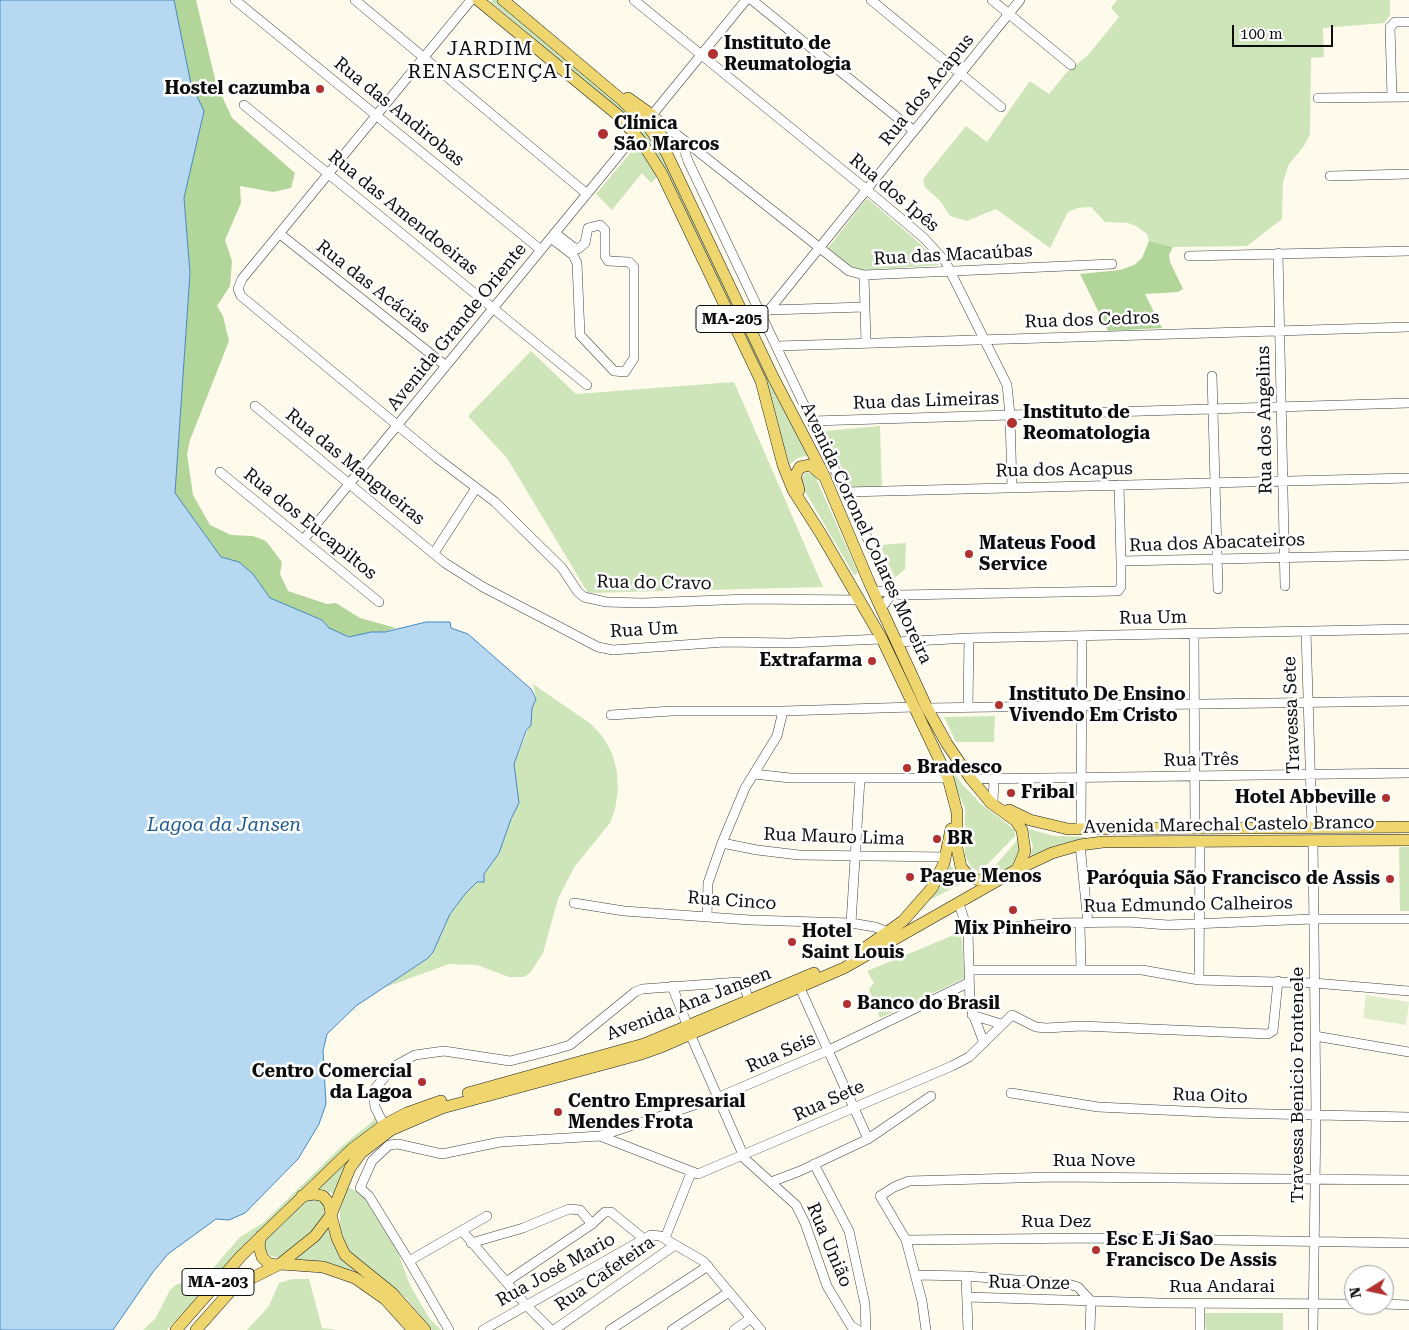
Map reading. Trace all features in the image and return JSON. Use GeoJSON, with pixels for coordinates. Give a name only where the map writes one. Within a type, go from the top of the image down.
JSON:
{"type":"FeatureCollection","features":[{"type":"Feature","properties":{"kind":"main road","name":"Avenida Coronel Colares Moreira"},"geometry":{"type":"LineString","coordinates":[[478,0],[619,116],[636,134],[656,164],[676,198],[758,373],[789,481],[882,639],[949,783],[957,812],[957,848],[961,867],[968,875],[978,880],[998,881]]}},
{"type":"Feature","properties":{"kind":"main road","name":"Avenida Coronel Colares Moreira"},"geometry":{"type":"LineString","coordinates":[[503,0],[609,88],[648,126],[672,164],[773,377],[826,480],[881,609],[946,744],[991,803],[1016,821],[1022,830],[1026,851],[1016,870]]}},
{"type":"Feature","properties":{"kind":"main road"},"geometry":{"type":"LineString","coordinates":[[609,88],[623,94],[652,115],[672,164]]}},
{"type":"Feature","properties":{"kind":"main road"},"geometry":{"type":"LineString","coordinates":[[821,534],[798,488],[796,473],[802,466],[810,465],[818,470],[826,480]]}},
{"type":"Feature","properties":{"kind":"main road","name":"Avenida Marechal Castelo Branco"},"geometry":{"type":"LineString","coordinates":[[971,779],[993,801],[1030,820],[1058,828],[1409,827]]}},
{"type":"Feature","properties":{"kind":"main road","name":"Avenida Ana Jansen"},"geometry":{"type":"LineString","coordinates":[[331,1214],[350,1168],[360,1153],[374,1141],[407,1122],[448,1106],[638,1055],[749,1001],[831,966],[888,932],[915,908],[932,888],[946,856],[951,830],[949,783]]}},
{"type":"Feature","properties":{"kind":"main road","name":"Avenida Marechal Castelo Branco"},"geometry":{"type":"LineString","coordinates":[[998,881],[1052,853],[1080,845],[1103,842],[1409,840]]}},
{"type":"Feature","properties":{"kind":"main road","name":"Avenida Ana Jansen"},"geometry":{"type":"LineString","coordinates":[[302,1196],[352,1149],[384,1125],[422,1106],[627,1050],[689,1030],[800,988],[851,964],[998,881]]}},
{"type":"Feature","properties":{"kind":"main road"},"geometry":{"type":"LineString","coordinates":[[302,1196],[314,1194],[323,1196],[330,1203],[337,1238],[345,1255],[392,1293],[425,1330]]}},
{"type":"Feature","properties":{"kind":"main road","name":"MA-203"},"geometry":{"type":"LineString","coordinates":[[176,1330],[261,1236],[302,1196]]}},
{"type":"Feature","properties":{"kind":"main road","name":"MA-203"},"geometry":{"type":"LineString","coordinates":[[196,1330],[234,1288],[279,1265],[307,1243],[331,1214]]}},
{"type":"Feature","properties":{"kind":"main road","name":"MA-203"},"geometry":{"type":"LineString","coordinates":[[261,1236],[262,1257],[269,1264],[279,1265]]}},
{"type":"Feature","properties":{"kind":"main road"},"geometry":{"type":"LineString","coordinates":[[279,1265],[323,1267],[355,1278],[385,1299],[413,1330]]}},
{"type":"Feature","properties":{"kind":"street","name":"Rua das Andirobas"},"geometry":{"type":"LineString","coordinates":[[235,0],[541,250]]}},
{"type":"Feature","properties":{"kind":"street"},"geometry":{"type":"LineString","coordinates":[[355,0],[587,194]]}},
{"type":"Feature","properties":{"kind":"street"},"geometry":{"type":"LineString","coordinates":[[280,234],[471,0]]}},
{"type":"Feature","properties":{"kind":"street","name":"Rua dos Ipês"},"geometry":{"type":"LineString","coordinates":[[634,0],[924,238],[952,271],[1006,385],[1010,415],[1012,487]]}},
{"type":"Feature","properties":{"kind":"street"},"geometry":{"type":"LineString","coordinates":[[746,0],[652,115],[849,272],[864,275]]}},
{"type":"Feature","properties":{"kind":"street"},"geometry":{"type":"LineString","coordinates":[[752,0],[914,131]]}},
{"type":"Feature","properties":{"kind":"street"},"geometry":{"type":"LineString","coordinates":[[871,0],[1001,107]]}},
{"type":"Feature","properties":{"kind":"street"},"geometry":{"type":"LineString","coordinates":[[992,0],[1072,65]]}},
{"type":"Feature","properties":{"kind":"street","name":"Rua dos Acapus"},"geometry":{"type":"LineString","coordinates":[[765,312],[820,248],[1020,0]]}},
{"type":"Feature","properties":{"kind":"street"},"geometry":{"type":"LineString","coordinates":[[1392,97],[1389,30],[1395,22],[1409,22]]}},
{"type":"Feature","properties":{"kind":"street"},"geometry":{"type":"LineString","coordinates":[[1318,98],[1409,97]]}},
{"type":"Feature","properties":{"kind":"street","name":"Rua das Amendoeiras"},"geometry":{"type":"LineString","coordinates":[[244,105],[587,385]]}},
{"type":"Feature","properties":{"kind":"street","name":"Avenida Grande Oriente"},"geometry":{"type":"LineString","coordinates":[[304,540],[636,134]]}},
{"type":"Feature","properties":{"kind":"street"},"geometry":{"type":"LineString","coordinates":[[685,143],[684,149],[688,161],[765,312],[776,346],[893,592],[881,609]]}},
{"type":"Feature","properties":{"kind":"street"},"geometry":{"type":"LineString","coordinates":[[1330,176],[1409,174]]}},
{"type":"Feature","properties":{"kind":"street"},"geometry":{"type":"LineString","coordinates":[[592,225],[600,225],[605,230],[607,260],[611,262],[629,262],[634,267],[634,358],[625,372],[614,371],[580,335],[577,263],[553,235],[578,249],[586,244],[588,228],[592,225]]}},
{"type":"Feature","properties":{"kind":"street","name":"Rua do Cravo"},"geometry":{"type":"LineString","coordinates":[[280,234],[242,279],[238,289],[240,296],[476,488],[531,536],[562,568],[578,592],[592,600],[642,603],[750,599],[860,600]]}},
{"type":"Feature","properties":{"kind":"street","name":"Rua das Acácias"},"geometry":{"type":"LineString","coordinates":[[280,234],[446,366]]}},
{"type":"Feature","properties":{"kind":"street"},"geometry":{"type":"LineString","coordinates":[[1189,256],[1409,252]]}},
{"type":"Feature","properties":{"kind":"street","name":"Rua dos Angelins"},"geometry":{"type":"LineString","coordinates":[[1278,253],[1285,586]]}},
{"type":"Feature","properties":{"kind":"street","name":"Rua das Macaúbas"},"geometry":{"type":"LineString","coordinates":[[866,343],[864,275],[1112,264]]}},
{"type":"Feature","properties":{"kind":"street"},"geometry":{"type":"LineString","coordinates":[[765,312],[864,307]]}},
{"type":"Feature","properties":{"kind":"street","name":"Rua dos Cedros"},"geometry":{"type":"LineString","coordinates":[[776,346],[1409,327]]}},
{"type":"Feature","properties":{"kind":"street"},"geometry":{"type":"LineString","coordinates":[[1212,376],[1218,589]]}},
{"type":"Feature","properties":{"kind":"street","name":"Rua das Limeiras"},"geometry":{"type":"LineString","coordinates":[[812,421],[1409,403]]}},
{"type":"Feature","properties":{"kind":"street","name":"Rua das Mangueiras"},"geometry":{"type":"LineString","coordinates":[[255,406],[434,553]]}},
{"type":"Feature","properties":{"kind":"street","name":"Rua dos Eucapiltos"},"geometry":{"type":"LineString","coordinates":[[220,472],[379,602]]}},
{"type":"Feature","properties":{"kind":"street","name":"Rua dos Acapus"},"geometry":{"type":"LineString","coordinates":[[846,492],[1409,478]]}},
{"type":"Feature","properties":{"kind":"street"},"geometry":{"type":"LineString","coordinates":[[1119,485],[1121,561]]}},
{"type":"Feature","properties":{"kind":"street"},"geometry":{"type":"LineString","coordinates":[[434,553],[476,488]]}},
{"type":"Feature","properties":{"kind":"street","name":"Rua Um"},"geometry":{"type":"LineString","coordinates":[[434,553],[484,587],[606,650],[725,642],[788,643],[882,639]]}},
{"type":"Feature","properties":{"kind":"street","name":"Rua dos Abacateiros"},"geometry":{"type":"LineString","coordinates":[[873,591],[893,592],[900,595],[1115,592],[1121,587],[1121,561],[1409,555]]}},
{"type":"Feature","properties":{"kind":"street","name":"Rua Um"},"geometry":{"type":"LineString","coordinates":[[897,642],[969,638],[1409,630]]}},
{"type":"Feature","properties":{"kind":"street","name":"Travessa Sete"},"geometry":{"type":"LineString","coordinates":[[1306,631],[1312,827]]}},
{"type":"Feature","properties":{"kind":"street"},"geometry":{"type":"LineString","coordinates":[[1194,634],[1195,828]]}},
{"type":"Feature","properties":{"kind":"street"},"geometry":{"type":"LineString","coordinates":[[1081,828],[1082,636]]}},
{"type":"Feature","properties":{"kind":"street"},"geometry":{"type":"LineString","coordinates":[[968,707],[969,638]]}},
{"type":"Feature","properties":{"kind":"street"},"geometry":{"type":"LineString","coordinates":[[928,708],[1409,701]]}},
{"type":"Feature","properties":{"kind":"street"},"geometry":{"type":"LineString","coordinates":[[611,715],[672,711],[783,711],[914,707]]}},
{"type":"Feature","properties":{"kind":"street"},"geometry":{"type":"LineString","coordinates":[[707,916],[708,883],[722,843],[740,799],[777,736],[783,711]]}},
{"type":"Feature","properties":{"kind":"street","name":"Rua Três"},"geometry":{"type":"LineString","coordinates":[[971,779],[1081,779],[1409,773]]}},
{"type":"Feature","properties":{"kind":"street"},"geometry":{"type":"LineString","coordinates":[[754,774],[790,778],[949,783]]}},
{"type":"Feature","properties":{"kind":"street"},"geometry":{"type":"LineString","coordinates":[[851,923],[860,779]]}},
{"type":"Feature","properties":{"kind":"street"},"geometry":{"type":"LineString","coordinates":[[993,801],[994,780]]}},
{"type":"Feature","properties":{"kind":"street","name":"Travessa Benicio Fontenele"},"geometry":{"type":"LineString","coordinates":[[1313,840],[1316,1116],[1313,1330]]}},
{"type":"Feature","properties":{"kind":"street"},"geometry":{"type":"LineString","coordinates":[[1199,980],[1201,924],[1200,841]]}},
{"type":"Feature","properties":{"kind":"street","name":"Rua Mauro Lima"},"geometry":{"type":"LineString","coordinates":[[722,843],[757,850],[799,855],[946,856]]}},
{"type":"Feature","properties":{"kind":"street"},"geometry":{"type":"LineString","coordinates":[[1080,845],[1084,923],[1081,970]]}},
{"type":"Feature","properties":{"kind":"street","name":"Rua Cinco"},"geometry":{"type":"LineString","coordinates":[[574,903],[624,911],[851,923],[875,927],[888,932]]}},
{"type":"Feature","properties":{"kind":"street"},"geometry":{"type":"LineString","coordinates":[[959,904],[968,930],[970,970],[968,983],[972,1016],[984,1043]]}},
{"type":"Feature","properties":{"kind":"street","name":"Rua Edmundo Calheiros"},"geometry":{"type":"LineString","coordinates":[[968,930],[1032,924],[1201,924],[1313,919],[1409,920]]}},
{"type":"Feature","properties":{"kind":"street"},"geometry":{"type":"LineString","coordinates":[[970,970],[1046,972],[1142,970],[1199,980],[1314,983],[1409,992]]}},
{"type":"Feature","properties":{"kind":"street"},"geometry":{"type":"LineString","coordinates":[[972,1016],[1002,1024],[1012,1015],[1036,1026],[1046,1028],[1081,1026],[1271,1033],[1278,981]]}},
{"type":"Feature","properties":{"kind":"street"},"geometry":{"type":"LineString","coordinates":[[384,1125],[375,1107],[373,1091],[393,1067],[415,1055],[438,1051],[510,1061],[553,1050],[570,1045],[635,992],[672,986],[742,982],[749,1001]]}},
{"type":"Feature","properties":{"kind":"street","name":"Rua Seis"},"geometry":{"type":"LineString","coordinates":[[600,1136],[719,1098],[829,1050],[968,983]]}},
{"type":"Feature","properties":{"kind":"street"},"geometry":{"type":"LineString","coordinates":[[672,986],[743,1156]]}},
{"type":"Feature","properties":{"kind":"street"},"geometry":{"type":"LineString","coordinates":[[800,988],[855,1106],[868,1139]]}},
{"type":"Feature","properties":{"kind":"street","name":"Rua Sete"},"geometry":{"type":"LineString","coordinates":[[691,1173],[702,1173],[952,1066],[969,1057],[1002,1024]]}},
{"type":"Feature","properties":{"kind":"street"},"geometry":{"type":"LineString","coordinates":[[1315,1036],[1409,1052]]}},
{"type":"Feature","properties":{"kind":"street","name":"Rua Oito"},"geometry":{"type":"LineString","coordinates":[[1011,1093],[1098,1107],[1316,1116],[1409,1117]]}},
{"type":"Feature","properties":{"kind":"street"},"geometry":{"type":"LineString","coordinates":[[771,1182],[868,1139],[931,1096]]}},
{"type":"Feature","properties":{"kind":"street"},"geometry":{"type":"LineString","coordinates":[[449,1330],[369,1196],[360,1188],[372,1161],[386,1147],[393,1144],[442,1154],[500,1142],[600,1136],[691,1173],[665,1238]]}},
{"type":"Feature","properties":{"kind":"street","name":"Rua União"},"geometry":{"type":"LineString","coordinates":[[743,1156],[750,1167],[791,1200],[802,1214],[827,1286],[851,1329]]}},
{"type":"Feature","properties":{"kind":"street"},"geometry":{"type":"LineString","coordinates":[[814,1164],[849,1231],[865,1304],[866,1330]]}},
{"type":"Feature","properties":{"kind":"street","name":"Rua Nove"},"geometry":{"type":"LineString","coordinates":[[906,1240],[881,1198],[884,1192],[908,1181],[1053,1177],[1409,1180]]}},
{"type":"Feature","properties":{"kind":"street"},"geometry":{"type":"LineString","coordinates":[[471,1243],[523,1228],[569,1209],[580,1210],[592,1224]]}},
{"type":"Feature","properties":{"kind":"street"},"geometry":{"type":"LineString","coordinates":[[506,1282],[592,1224],[606,1212],[615,1215],[644,1239],[654,1235],[665,1238],[708,1266],[761,1330]]}},
{"type":"Feature","properties":{"kind":"street"},"geometry":{"type":"LineString","coordinates":[[409,1261],[463,1232],[486,1216]]}},
{"type":"Feature","properties":{"kind":"street"},"geometry":{"type":"LineString","coordinates":[[463,1232],[526,1305],[553,1330]]}},
{"type":"Feature","properties":{"kind":"street","name":"Rua Dez"},"geometry":{"type":"LineString","coordinates":[[906,1240],[1090,1238],[1409,1243]]}},
{"type":"Feature","properties":{"kind":"street","name":"Rua José Mario"},"geometry":{"type":"LineString","coordinates":[[483,1330],[644,1239]]}},
{"type":"Feature","properties":{"kind":"street"},"geometry":{"type":"LineString","coordinates":[[906,1240],[917,1275],[926,1330]]}},
{"type":"Feature","properties":{"kind":"street","name":"Rua Cafeteira"},"geometry":{"type":"LineString","coordinates":[[553,1330],[675,1245]]}},
{"type":"Feature","properties":{"kind":"street"},"geometry":{"type":"LineString","coordinates":[[610,1330],[708,1266]]}},
{"type":"Feature","properties":{"kind":"street"},"geometry":{"type":"LineString","coordinates":[[917,1275],[966,1276],[1068,1284],[1078,1287],[1091,1300],[1090,1330]]}},
{"type":"Feature","properties":{"kind":"street"},"geometry":{"type":"LineString","coordinates":[[966,1276],[968,1330]]}},
{"type":"Feature","properties":{"kind":"street"},"geometry":{"type":"LineString","coordinates":[[672,1330],[729,1292]]}},
{"type":"Feature","properties":{"kind":"street","name":"Rua Onze"},"geometry":{"type":"LineString","coordinates":[[967,1297],[1091,1300]]}},
{"type":"Feature","properties":{"kind":"street","name":"Rua Andarai"},"geometry":{"type":"LineString","coordinates":[[1091,1300],[1344,1304]]}},
{"type":"Feature","properties":{"kind":"street"},"geometry":{"type":"LineString","coordinates":[[1200,1303],[1200,1330]]}},
{"type":"Feature","properties":{"kind":"street"},"geometry":{"type":"LineString","coordinates":[[1394,1304],[1409,1305]]}},
{"type":"Feature","properties":{"kind":"street"},"geometry":{"type":"LineString","coordinates":[[734,1330],[751,1318]]}},
{"type":"Feature","properties":{"kind":"green space"},"geometry":{"type":"Polygon","coordinates":[[[174,0],[196,0],[216,83],[232,118],[295,173],[291,188],[273,192],[240,186],[241,203],[225,240],[232,261],[230,286],[217,306],[223,316],[229,341],[190,440],[187,454],[193,495],[210,525],[231,535],[253,536],[266,541],[282,562],[280,574],[288,591],[327,604],[336,603],[360,618],[396,628],[380,633],[371,632],[349,637],[329,628],[322,620],[270,598],[253,574],[239,563],[221,557],[175,493],[190,273],[184,198],[204,111],[191,84],[174,0]]]}},
{"type":"Feature","properties":{"kind":"green space"},"geometry":{"type":"Polygon","coordinates":[[[492,0],[500,0],[627,110],[645,130],[664,158],[809,455],[798,458],[789,465],[768,388],[678,195],[622,112],[491,2],[492,0]]]}},
{"type":"Feature","properties":{"kind":"green space"},"geometry":{"type":"Polygon","coordinates":[[[1117,0],[1390,0],[1390,15],[1384,23],[1323,28],[1324,57],[1311,58],[1310,134],[1304,146],[1289,164],[1283,182],[1282,219],[1247,246],[1173,247],[1149,241],[1147,234],[1136,226],[1128,223],[1105,222],[1091,207],[1078,208],[1068,212],[1050,248],[996,209],[967,221],[950,216],[941,202],[925,187],[923,180],[966,126],[987,142],[1030,81],[1049,94],[1066,73],[1088,55],[1119,17],[1111,8],[1117,0]]]}},
{"type":"Feature","properties":{"kind":"green space"},"geometry":{"type":"Polygon","coordinates":[[[637,145],[658,176],[651,183],[642,173],[612,210],[596,194],[637,145]]]}},
{"type":"Feature","properties":{"kind":"green space"},"geometry":{"type":"Polygon","coordinates":[[[867,198],[923,246],[939,265],[864,270],[853,268],[828,248],[867,198]]]}},
{"type":"Feature","properties":{"kind":"green space"},"geometry":{"type":"Polygon","coordinates":[[[1149,241],[1173,247],[1169,255],[1170,262],[1183,289],[1178,292],[1145,294],[1162,328],[1108,331],[1080,274],[1120,270],[1134,265],[1142,258],[1149,241]]]}},
{"type":"Feature","properties":{"kind":"green space"},"geometry":{"type":"Polygon","coordinates":[[[531,351],[576,394],[734,382],[823,587],[588,593],[507,458],[468,416],[531,351]]]}},
{"type":"Feature","properties":{"kind":"green space"},"geometry":{"type":"Polygon","coordinates":[[[880,426],[882,487],[851,488],[825,431],[880,426]]]}},
{"type":"Feature","properties":{"kind":"green space"},"geometry":{"type":"Polygon","coordinates":[[[806,472],[815,476],[858,573],[854,575],[802,486],[800,479],[806,472]]]}},
{"type":"Feature","properties":{"kind":"green space"},"geometry":{"type":"Polygon","coordinates":[[[906,543],[905,569],[895,578],[880,545],[906,543]]]}},
{"type":"Feature","properties":{"kind":"green space"},"geometry":{"type":"Polygon","coordinates":[[[533,684],[591,724],[603,737],[612,753],[617,772],[618,791],[610,823],[575,866],[558,899],[543,953],[530,973],[524,977],[509,977],[477,965],[449,964],[383,988],[433,952],[450,914],[472,885],[477,882],[481,883],[483,875],[499,853],[519,803],[514,764],[532,720],[532,708],[536,699],[533,684]]]}},
{"type":"Feature","properties":{"kind":"green space"},"geometry":{"type":"Polygon","coordinates":[[[995,716],[994,742],[956,742],[944,717],[995,716]]]}},
{"type":"Feature","properties":{"kind":"green space"},"geometry":{"type":"Polygon","coordinates":[[[949,765],[962,784],[981,804],[1015,830],[1015,836],[980,872],[971,867],[965,855],[965,808],[946,766],[949,765]]]}},
{"type":"Feature","properties":{"kind":"green space"},"geometry":{"type":"Polygon","coordinates":[[[1028,829],[1055,836],[1087,837],[1087,839],[1029,858],[1033,847],[1028,829]]]}},
{"type":"Feature","properties":{"kind":"green space"},"geometry":{"type":"Polygon","coordinates":[[[1020,837],[1021,850],[1015,863],[999,874],[987,875],[1020,837]]]}},
{"type":"Feature","properties":{"kind":"green space"},"geometry":{"type":"Polygon","coordinates":[[[1399,847],[1409,847],[1409,911],[1400,911],[1399,847]]]}},
{"type":"Feature","properties":{"kind":"green space"},"geometry":{"type":"Polygon","coordinates":[[[950,865],[966,881],[932,899],[931,898],[950,865]]]}},
{"type":"Feature","properties":{"kind":"green space"},"geometry":{"type":"Polygon","coordinates":[[[961,932],[965,978],[880,1018],[869,989],[874,983],[867,971],[961,932]]]}},
{"type":"Feature","properties":{"kind":"green space"},"geometry":{"type":"Polygon","coordinates":[[[1366,995],[1409,1002],[1406,1025],[1363,1018],[1366,995]]]}},
{"type":"Feature","properties":{"kind":"green space"},"geometry":{"type":"Polygon","coordinates":[[[375,1115],[377,1123],[242,1249],[167,1330],[143,1330],[155,1319],[170,1290],[177,1284],[203,1280],[240,1237],[263,1223],[341,1147],[373,1121],[375,1115]]]}},
{"type":"Feature","properties":{"kind":"green space"},"geometry":{"type":"Polygon","coordinates":[[[344,1160],[350,1160],[335,1194],[316,1187],[344,1160]]]}},
{"type":"Feature","properties":{"kind":"green space"},"geometry":{"type":"Polygon","coordinates":[[[347,1187],[364,1195],[395,1244],[410,1285],[429,1318],[441,1330],[432,1330],[406,1298],[349,1253],[343,1241],[340,1226],[340,1210],[347,1187]]]}},
{"type":"Feature","properties":{"kind":"green space"},"geometry":{"type":"Polygon","coordinates":[[[309,1199],[322,1200],[325,1206],[324,1215],[312,1232],[280,1258],[265,1252],[264,1245],[267,1237],[309,1199]]]}},
{"type":"Feature","properties":{"kind":"green space"},"geometry":{"type":"Polygon","coordinates":[[[329,1224],[355,1270],[349,1272],[293,1259],[329,1224]]]}},
{"type":"Feature","properties":{"kind":"green space"},"geometry":{"type":"Polygon","coordinates":[[[292,1279],[309,1279],[322,1328],[337,1330],[247,1330],[269,1306],[279,1283],[292,1279]]]}},
{"type":"Feature","properties":{"kind":"green space"},"geometry":{"type":"Polygon","coordinates":[[[1204,1313],[1283,1313],[1283,1330],[1206,1330],[1204,1313]]]}},
{"type":"Feature","properties":{"kind":"water","name":"Lagoa da Jansen"},"geometry":{"type":"Polygon","coordinates":[[[0,0],[174,0],[191,84],[204,111],[184,198],[190,273],[175,493],[221,557],[239,562],[253,574],[270,598],[322,620],[329,628],[349,637],[371,632],[385,632],[426,622],[450,622],[451,628],[468,634],[531,689],[536,699],[532,708],[531,725],[526,731],[514,764],[519,803],[499,853],[484,874],[484,882],[477,882],[450,914],[433,952],[428,958],[356,1006],[327,1034],[323,1051],[326,1104],[319,1124],[298,1159],[245,1213],[229,1220],[216,1219],[168,1254],[153,1272],[113,1330],[0,1330],[0,0]]]}},
{"type":"Feature","properties":{"kind":"place","name":"Instituto de Reumatologia"},"geometry":{"type":"Point","coordinates":[713,54]}},
{"type":"Feature","properties":{"kind":"place","name":"Hostel cazumba"},"geometry":{"type":"Point","coordinates":[320,89]}},
{"type":"Feature","properties":{"kind":"place","name":"Clínica São Marcos"},"geometry":{"type":"Point","coordinates":[603,134]}},
{"type":"Feature","properties":{"kind":"place","name":"Instituto de Reomatologia"},"geometry":{"type":"Point","coordinates":[1012,423]}},
{"type":"Feature","properties":{"kind":"place","name":"Mateus Food Service"},"geometry":{"type":"Point","coordinates":[969,554]}},
{"type":"Feature","properties":{"kind":"place","name":"Extrafarma"},"geometry":{"type":"Point","coordinates":[872,661]}},
{"type":"Feature","properties":{"kind":"place","name":"Instituto De Ensino Vivendo Em Cristo"},"geometry":{"type":"Point","coordinates":[999,705]}},
{"type":"Feature","properties":{"kind":"place","name":"Bradesco"},"geometry":{"type":"Point","coordinates":[907,768]}},
{"type":"Feature","properties":{"kind":"place","name":"Fribal"},"geometry":{"type":"Point","coordinates":[1011,793]}},
{"type":"Feature","properties":{"kind":"place","name":"Hotel Abbeville"},"geometry":{"type":"Point","coordinates":[1386,798]}},
{"type":"Feature","properties":{"kind":"place","name":"BR"},"geometry":{"type":"Point","coordinates":[937,839]}},
{"type":"Feature","properties":{"kind":"place","name":"Pague Menos"},"geometry":{"type":"Point","coordinates":[910,877]}},
{"type":"Feature","properties":{"kind":"place","name":"Paróquia São Francisco de Assis"},"geometry":{"type":"Point","coordinates":[1390,879]}},
{"type":"Feature","properties":{"kind":"place","name":"Mix Pinheiro"},"geometry":{"type":"Point","coordinates":[1013,910]}},
{"type":"Feature","properties":{"kind":"place","name":"Hotel Saint Louis"},"geometry":{"type":"Point","coordinates":[792,942]}},
{"type":"Feature","properties":{"kind":"place","name":"Banco do Brasil"},"geometry":{"type":"Point","coordinates":[847,1004]}},
{"type":"Feature","properties":{"kind":"place","name":"Centro Comercial da Lagoa"},"geometry":{"type":"Point","coordinates":[422,1082]}},
{"type":"Feature","properties":{"kind":"place","name":"Centro Empresarial Mendes Frota"},"geometry":{"type":"Point","coordinates":[558,1112]}},
{"type":"Feature","properties":{"kind":"place","name":"Esc E Ji Sao Francisco De Assis"},"geometry":{"type":"Point","coordinates":[1096,1250]}},
{"type":"Feature","properties":{"kind":"district","name":"JARDIM RENASCENÇA I"},"geometry":{"type":"Point","coordinates":[490,60]}}]}
